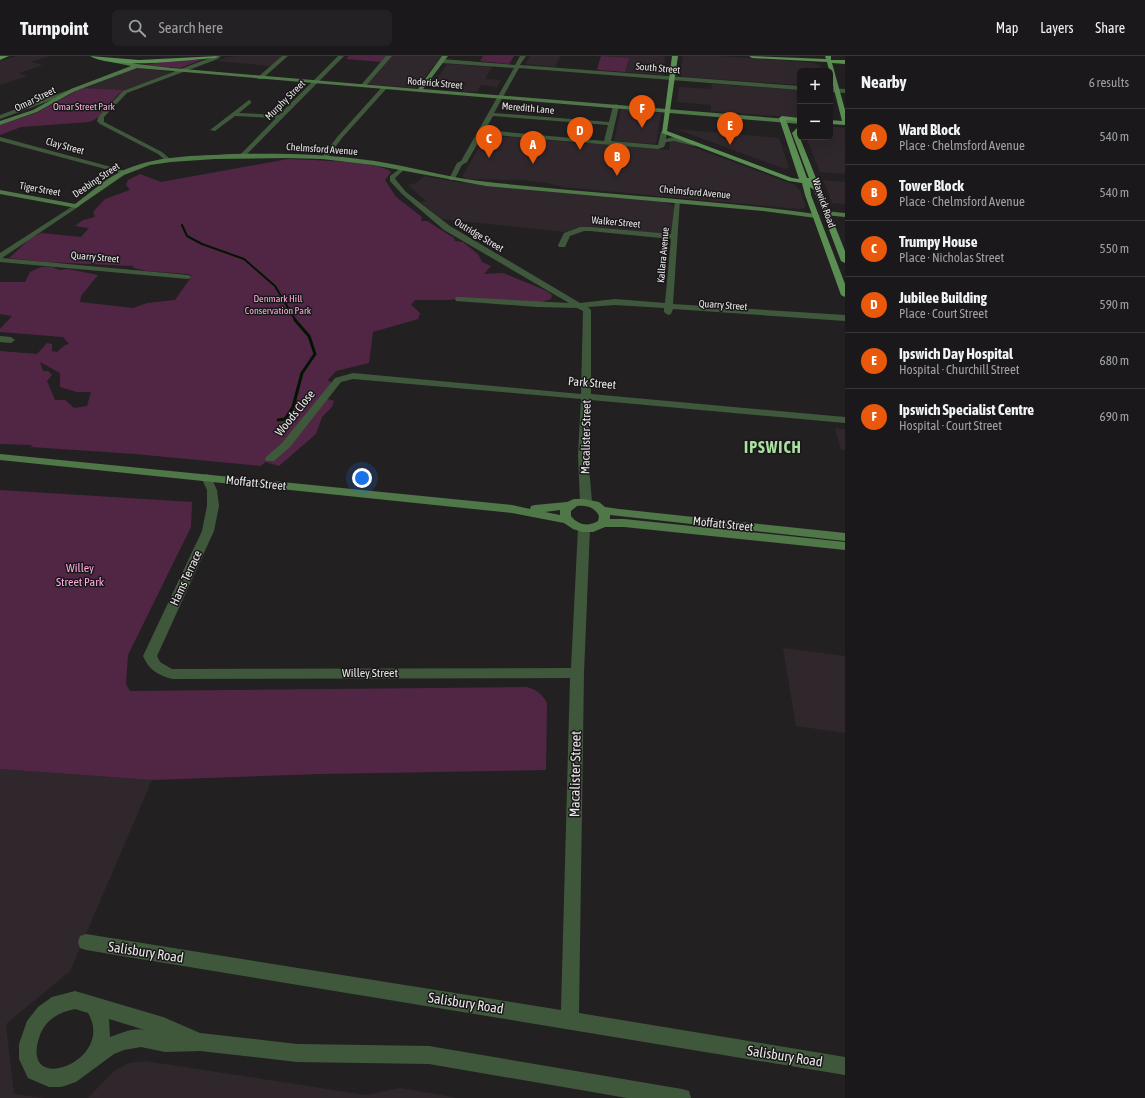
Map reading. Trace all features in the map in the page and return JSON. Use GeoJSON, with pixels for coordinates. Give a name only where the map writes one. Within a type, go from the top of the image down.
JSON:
{"type":"FeatureCollection","features":[{"type":"Feature","properties":{"kind":"main road"},"geometry":{"type":"LineString","coordinates":[[93,56],[113,61],[133,62],[216,56]]}},
{"type":"Feature","properties":{"kind":"main road"},"geometry":{"type":"LineString","coordinates":[[665,131],[675,56]]}},
{"type":"Feature","properties":{"kind":"main road"},"geometry":{"type":"LineString","coordinates":[[752,56],[828,59],[845,62]]}},
{"type":"Feature","properties":{"kind":"main road"},"geometry":{"type":"LineString","coordinates":[[828,59],[845,123],[833,123]]}},
{"type":"Feature","properties":{"kind":"main road","name":"Warwick Road"},"geometry":{"type":"LineString","coordinates":[[782,119],[845,295]]}},
{"type":"Feature","properties":{"kind":"main road"},"geometry":{"type":"LineString","coordinates":[[665,131],[694,144],[779,174],[804,181],[813,185],[818,190]]}},
{"type":"Feature","properties":{"kind":"main road"},"geometry":{"type":"LineString","coordinates":[[665,131],[779,174],[800,186],[808,195]]}},
{"type":"Feature","properties":{"kind":"main road","name":"Warwick Road"},"geometry":{"type":"LineString","coordinates":[[796,133],[845,261]]}},
{"type":"Feature","properties":{"kind":"main road"},"geometry":{"type":"LineString","coordinates":[[789,141],[799,142]]}},
{"type":"Feature","properties":{"kind":"main road"},"geometry":{"type":"LineString","coordinates":[[779,174],[792,174],[797,172],[799,169]]}},
{"type":"Feature","properties":{"kind":"main road"},"geometry":{"type":"LineString","coordinates":[[804,181],[811,180],[813,177]]}},
{"type":"Feature","properties":{"kind":"main road"},"geometry":{"type":"LineString","coordinates":[[815,214],[828,215]]}},
{"type":"Feature","properties":{"kind":"street"},"geometry":{"type":"LineString","coordinates":[[168,160],[160,153],[102,123],[100,119],[125,92],[216,58],[216,56]]}},
{"type":"Feature","properties":{"kind":"street"},"geometry":{"type":"LineString","coordinates":[[260,78],[285,56]]}},
{"type":"Feature","properties":{"kind":"street","name":"Murphy Street"},"geometry":{"type":"LineString","coordinates":[[242,156],[341,56]]}},
{"type":"Feature","properties":{"kind":"street"},"geometry":{"type":"LineString","coordinates":[[363,86],[389,56]]}},
{"type":"Feature","properties":{"kind":"street"},"geometry":{"type":"LineString","coordinates":[[455,179],[466,165],[464,162],[523,56]]}},
{"type":"Feature","properties":{"kind":"street"},"geometry":{"type":"LineString","coordinates":[[420,90],[444,59]]}},
{"type":"Feature","properties":{"kind":"street","name":"South Street"},"geometry":{"type":"LineString","coordinates":[[444,59],[797,88]]}},
{"type":"Feature","properties":{"kind":"street","name":"Roderick Street"},"geometry":{"type":"LineString","coordinates":[[113,61],[137,66],[260,78],[797,121]]}},
{"type":"Feature","properties":{"kind":"street","name":"Omar Street"},"geometry":{"type":"LineString","coordinates":[[0,116],[137,66],[155,61]]}},
{"type":"Feature","properties":{"kind":"street"},"geometry":{"type":"LineString","coordinates":[[325,157],[340,137],[384,88]]}},
{"type":"Feature","properties":{"kind":"street","name":"Omar Street"},"geometry":{"type":"LineString","coordinates":[[0,123],[32,112],[77,89]]}},
{"type":"Feature","properties":{"kind":"street"},"geometry":{"type":"LineString","coordinates":[[833,90],[845,91]]}},
{"type":"Feature","properties":{"kind":"street"},"geometry":{"type":"LineString","coordinates":[[213,130],[249,102]]}},
{"type":"Feature","properties":{"kind":"street"},"geometry":{"type":"LineString","coordinates":[[607,143],[616,106]]}},
{"type":"Feature","properties":{"kind":"street"},"geometry":{"type":"LineString","coordinates":[[235,114],[280,117]]}},
{"type":"Feature","properties":{"kind":"street","name":"Meredith Lane"},"geometry":{"type":"LineString","coordinates":[[490,114],[612,124]]}},
{"type":"Feature","properties":{"kind":"street","name":"Warwick Road"},"geometry":{"type":"LineString","coordinates":[[790,120],[796,133]]}},
{"type":"Feature","properties":{"kind":"street"},"geometry":{"type":"LineString","coordinates":[[481,132],[661,147],[665,131]]}},
{"type":"Feature","properties":{"kind":"street","name":"Clay Street"},"geometry":{"type":"LineString","coordinates":[[0,139],[124,172]]}},
{"type":"Feature","properties":{"kind":"street"},"geometry":{"type":"LineString","coordinates":[[663,142],[674,139],[694,144]]}},
{"type":"Feature","properties":{"kind":"street","name":"Chelmsford Avenue"},"geometry":{"type":"LineString","coordinates":[[168,160],[242,156],[325,157],[367,162],[474,182],[513,186],[574,189],[576,191],[623,196],[815,214]]}},
{"type":"Feature","properties":{"kind":"street","name":"Deebing Street"},"geometry":{"type":"LineString","coordinates":[[0,256],[76,206],[124,172],[168,160]]}},
{"type":"Feature","properties":{"kind":"street","name":"Outridge Street"},"geometry":{"type":"LineString","coordinates":[[402,169],[392,177],[393,181],[404,193],[442,224],[578,304]]}},
{"type":"Feature","properties":{"kind":"street"},"geometry":{"type":"LineString","coordinates":[[508,180],[505,183],[513,186]]}},
{"type":"Feature","properties":{"kind":"street","name":"Chelmsford Avenue"},"geometry":{"type":"LineString","coordinates":[[474,182],[508,180],[623,196]]}},
{"type":"Feature","properties":{"kind":"street","name":"Tiger Street"},"geometry":{"type":"LineString","coordinates":[[0,192],[76,206]]}},
{"type":"Feature","properties":{"kind":"street","name":"Kallara Avenue"},"geometry":{"type":"LineString","coordinates":[[668,309],[678,201]]}},
{"type":"Feature","properties":{"kind":"street"},"geometry":{"type":"LineString","coordinates":[[828,215],[845,215]]}},
{"type":"Feature","properties":{"kind":"street"},"geometry":{"type":"LineString","coordinates":[[828,215],[845,219]]}},
{"type":"Feature","properties":{"kind":"street","name":"Walker Street"},"geometry":{"type":"LineString","coordinates":[[562,245],[567,235],[583,229],[599,229],[675,237]]}},
{"type":"Feature","properties":{"kind":"street","name":"Quarry Street"},"geometry":{"type":"LineString","coordinates":[[0,260],[188,277]]}},
{"type":"Feature","properties":{"kind":"street","name":"Quarry Street"},"geometry":{"type":"LineString","coordinates":[[460,299],[548,305],[600,304],[612,308],[668,309],[820,318],[845,318]]}},
{"type":"Feature","properties":{"kind":"street","name":"Macalister Street"},"geometry":{"type":"LineString","coordinates":[[578,304],[587,310],[586,396],[583,456],[586,502]]}},
{"type":"Feature","properties":{"kind":"street","name":"Quarry Street"},"geometry":{"type":"LineString","coordinates":[[668,309],[845,327]]}},
{"type":"Feature","properties":{"kind":"street"},"geometry":{"type":"LineString","coordinates":[[0,339],[11,340]]}},
{"type":"Feature","properties":{"kind":"street","name":"Park Street"},"geometry":{"type":"LineString","coordinates":[[338,380],[352,376],[363,376],[826,417],[845,420]]}},
{"type":"Feature","properties":{"kind":"street","name":"Woods Close"},"geometry":{"type":"LineString","coordinates":[[270,459],[286,445],[338,380]]}},
{"type":"Feature","properties":{"kind":"street"},"geometry":{"type":"LineString","coordinates":[[826,417],[845,417]]}},
{"type":"Feature","properties":{"kind":"street","name":"Moffatt Street"},"geometry":{"type":"LineString","coordinates":[[0,458],[512,509],[567,520]]}},
{"type":"Feature","properties":{"kind":"street","name":"Hams Terrace"},"geometry":{"type":"LineString","coordinates":[[163,672],[154,665],[150,656],[205,539],[210,525],[213,506],[212,490],[206,478]]}},
{"type":"Feature","properties":{"kind":"street"},"geometry":{"type":"LineString","coordinates":[[586,502],[595,505],[602,510],[605,516],[603,523],[595,528],[574,526],[567,520],[565,512],[569,506],[574,503],[586,502]]}},
{"type":"Feature","properties":{"kind":"street","name":"Moffatt Street"},"geometry":{"type":"LineString","coordinates":[[512,509],[542,509],[569,506]]}},
{"type":"Feature","properties":{"kind":"street","name":"Moffatt Street"},"geometry":{"type":"LineString","coordinates":[[602,510],[845,537]]}},
{"type":"Feature","properties":{"kind":"street","name":"Moffatt Street"},"geometry":{"type":"LineString","coordinates":[[603,523],[624,523],[845,546]]}},
{"type":"Feature","properties":{"kind":"street","name":"Macalister Street"},"geometry":{"type":"LineString","coordinates":[[570,1020],[577,673],[584,528]]}},
{"type":"Feature","properties":{"kind":"street","name":"Willey Street"},"geometry":{"type":"LineString","coordinates":[[163,672],[172,674],[577,673]]}},
{"type":"Feature","properties":{"kind":"street","name":"Salisbury Road"},"geometry":{"type":"LineString","coordinates":[[86,942],[845,1066]]}},
{"type":"Feature","properties":{"kind":"street"},"geometry":{"type":"LineString","coordinates":[[89,1062],[97,1050],[102,1036],[103,1023],[100,1013],[94,1006],[85,1000],[79,999],[60,1002],[48,1009],[38,1019],[31,1030],[27,1042],[26,1053],[28,1062],[33,1070],[40,1076],[46,1078],[64,1078],[76,1072],[108,1048],[132,1039],[141,1038],[165,1043],[200,1042],[297,1053],[429,1055],[682,1098]]}},
{"type":"Feature","properties":{"kind":"street"},"geometry":{"type":"LineString","coordinates":[[94,1006],[163,1026],[200,1042]]}},
{"type":"Feature","properties":{"kind":"shaded area"},"geometry":{"type":"Polygon","coordinates":[[[17,56],[49,56],[31,62],[43,65],[19,73],[27,76],[0,85],[0,61],[17,56]]]}},
{"type":"Feature","properties":{"kind":"shaded area"},"geometry":{"type":"Polygon","coordinates":[[[283,56],[272,66],[216,61],[227,57],[283,56]]]}},
{"type":"Feature","properties":{"kind":"shaded area"},"geometry":{"type":"Polygon","coordinates":[[[391,56],[442,56],[416,88],[367,84],[391,56]]]}},
{"type":"Feature","properties":{"kind":"shaded area"},"geometry":{"type":"Polygon","coordinates":[[[530,56],[560,56],[555,67],[525,64],[530,56]]]}},
{"type":"Feature","properties":{"kind":"shaded area"},"geometry":{"type":"Polygon","coordinates":[[[601,56],[665,56],[664,75],[625,72],[628,58],[601,56]]]}},
{"type":"Feature","properties":{"kind":"shaded area"},"geometry":{"type":"Polygon","coordinates":[[[683,56],[718,56],[809,62],[820,65],[821,68],[797,68],[797,85],[685,77],[680,75],[683,56]]]}},
{"type":"Feature","properties":{"kind":"shaded area"},"geometry":{"type":"Polygon","coordinates":[[[447,64],[492,67],[485,79],[501,80],[497,87],[481,85],[477,92],[461,91],[466,82],[436,80],[447,64]]]}},
{"type":"Feature","properties":{"kind":"shaded area"},"geometry":{"type":"Polygon","coordinates":[[[135,68],[171,72],[126,90],[82,88],[135,68]]]}},
{"type":"Feature","properties":{"kind":"shaded area"},"geometry":{"type":"Polygon","coordinates":[[[712,84],[797,90],[797,118],[711,111],[711,105],[677,102],[679,87],[711,89],[712,84]]]}},
{"type":"Feature","properties":{"kind":"shaded area"},"geometry":{"type":"Polygon","coordinates":[[[621,109],[661,113],[656,144],[614,141],[621,109]]]}},
{"type":"Feature","properties":{"kind":"shaded area"},"geometry":{"type":"Polygon","coordinates":[[[833,126],[845,128],[845,174],[820,172],[807,140],[833,140],[833,126]]]}},
{"type":"Feature","properties":{"kind":"shaded area"},"geometry":{"type":"Polygon","coordinates":[[[676,129],[779,138],[789,168],[785,169],[676,129]]]}},
{"type":"Feature","properties":{"kind":"shaded area"},"geometry":{"type":"Polygon","coordinates":[[[486,135],[669,150],[670,141],[680,142],[795,185],[800,190],[806,207],[800,209],[562,187],[547,183],[522,180],[467,179],[463,177],[463,175],[486,135]]]}},
{"type":"Feature","properties":{"kind":"shaded area"},"geometry":{"type":"Polygon","coordinates":[[[424,176],[456,182],[665,202],[675,207],[673,232],[664,235],[588,227],[575,228],[565,232],[441,219],[420,202],[426,201],[408,185],[416,183],[424,176]]]}},
{"type":"Feature","properties":{"kind":"shaded area"},"geometry":{"type":"Polygon","coordinates":[[[823,180],[845,182],[845,204],[832,203],[823,180]]]}},
{"type":"Feature","properties":{"kind":"shaded area"},"geometry":{"type":"Polygon","coordinates":[[[835,428],[845,429],[845,450],[841,450],[835,428]]]}},
{"type":"Feature","properties":{"kind":"shaded area"},"geometry":{"type":"Polygon","coordinates":[[[783,648],[845,656],[845,733],[796,726],[783,648]]]}},
{"type":"Feature","properties":{"kind":"shaded area"},"geometry":{"type":"Polygon","coordinates":[[[0,769],[152,780],[70,971],[6,1024],[14,1094],[45,1098],[0,1098],[0,769]]]}},
{"type":"Feature","properties":{"kind":"shaded area"},"geometry":{"type":"Polygon","coordinates":[[[145,1061],[366,1095],[400,1088],[458,1098],[88,1098],[114,1071],[129,1063],[145,1061]]]}},
{"type":"Feature","properties":{"kind":"green space"},"geometry":{"type":"Polygon","coordinates":[[[349,56],[387,56],[382,62],[346,59],[349,56]]]}},
{"type":"Feature","properties":{"kind":"green space"},"geometry":{"type":"Polygon","coordinates":[[[483,56],[514,56],[509,64],[480,61],[483,56]]]}},
{"type":"Feature","properties":{"kind":"green space"},"geometry":{"type":"Polygon","coordinates":[[[601,56],[629,58],[625,72],[597,69],[601,56]]]}},
{"type":"Feature","properties":{"kind":"green space"},"geometry":{"type":"Polygon","coordinates":[[[204,59],[180,68],[146,65],[161,62],[204,59]]]}},
{"type":"Feature","properties":{"kind":"green space","name":"Omar Street Park"},"geometry":{"type":"Polygon","coordinates":[[[82,88],[125,90],[116,97],[100,116],[89,122],[21,127],[0,135],[0,125],[36,113],[82,88]]]}},
{"type":"Feature","properties":{"kind":"green space","name":"Denmark Hill Conservation Park"},"geometry":{"type":"Polygon","coordinates":[[[288,159],[359,163],[384,168],[391,172],[385,180],[396,197],[422,217],[421,221],[427,221],[454,238],[455,241],[463,242],[478,254],[482,262],[491,266],[484,274],[503,273],[547,291],[552,295],[551,299],[538,303],[460,298],[450,300],[415,300],[411,305],[420,313],[418,319],[373,332],[369,363],[336,371],[328,380],[333,384],[328,399],[334,401],[332,407],[322,417],[316,434],[279,466],[265,462],[261,466],[135,454],[31,447],[32,445],[0,444],[0,351],[37,354],[47,343],[52,344],[52,351],[57,352],[65,345],[69,344],[63,337],[0,332],[0,329],[12,316],[0,314],[0,282],[25,282],[30,272],[41,267],[52,267],[60,270],[68,269],[98,275],[81,296],[80,302],[133,308],[147,303],[175,300],[192,276],[188,274],[147,271],[134,268],[133,266],[46,262],[9,258],[31,238],[41,233],[81,237],[89,228],[75,226],[83,220],[95,217],[93,212],[105,199],[130,190],[126,185],[128,180],[140,174],[161,182],[288,159]],[[40,362],[43,371],[48,371],[52,375],[47,381],[55,400],[65,400],[74,408],[87,406],[91,392],[77,392],[60,387],[60,373],[40,362]]]}},
{"type":"Feature","properties":{"kind":"green space","name":"Willey Street Park"},"geometry":{"type":"Polygon","coordinates":[[[0,490],[192,502],[191,527],[128,655],[126,684],[130,691],[527,687],[539,693],[547,703],[546,770],[320,774],[152,780],[0,769],[0,490]]]}},
{"type":"Feature","properties":{"kind":"waterway"},"geometry":{"type":"LineString","coordinates":[[182,225],[187,236],[202,244],[244,259],[275,286],[296,321]]}},
{"type":"Feature","properties":{"kind":"waterway"},"geometry":{"type":"LineString","coordinates":[[278,420],[285,419],[293,407],[302,373],[315,354],[309,336],[295,320]]}},
{"type":"Feature","properties":{"kind":"place","name":"Ipswich Specialist Centre"},"geometry":{"type":"Point","coordinates":[642,128]}},
{"type":"Feature","properties":{"kind":"place","name":"Ipswich Day Hospital"},"geometry":{"type":"Point","coordinates":[730,145]}},
{"type":"Feature","properties":{"kind":"place","name":"Jubilee Building"},"geometry":{"type":"Point","coordinates":[580,150]}},
{"type":"Feature","properties":{"kind":"place","name":"Trumpy House"},"geometry":{"type":"Point","coordinates":[489,158]}},
{"type":"Feature","properties":{"kind":"place","name":"Ward Block"},"geometry":{"type":"Point","coordinates":[533,164]}},
{"type":"Feature","properties":{"kind":"place","name":"Tower Block"},"geometry":{"type":"Point","coordinates":[617,176]}},
{"type":"Feature","properties":{"kind":"district","name":"IPSWICH"},"geometry":{"type":"Point","coordinates":[773,447]}}]}
